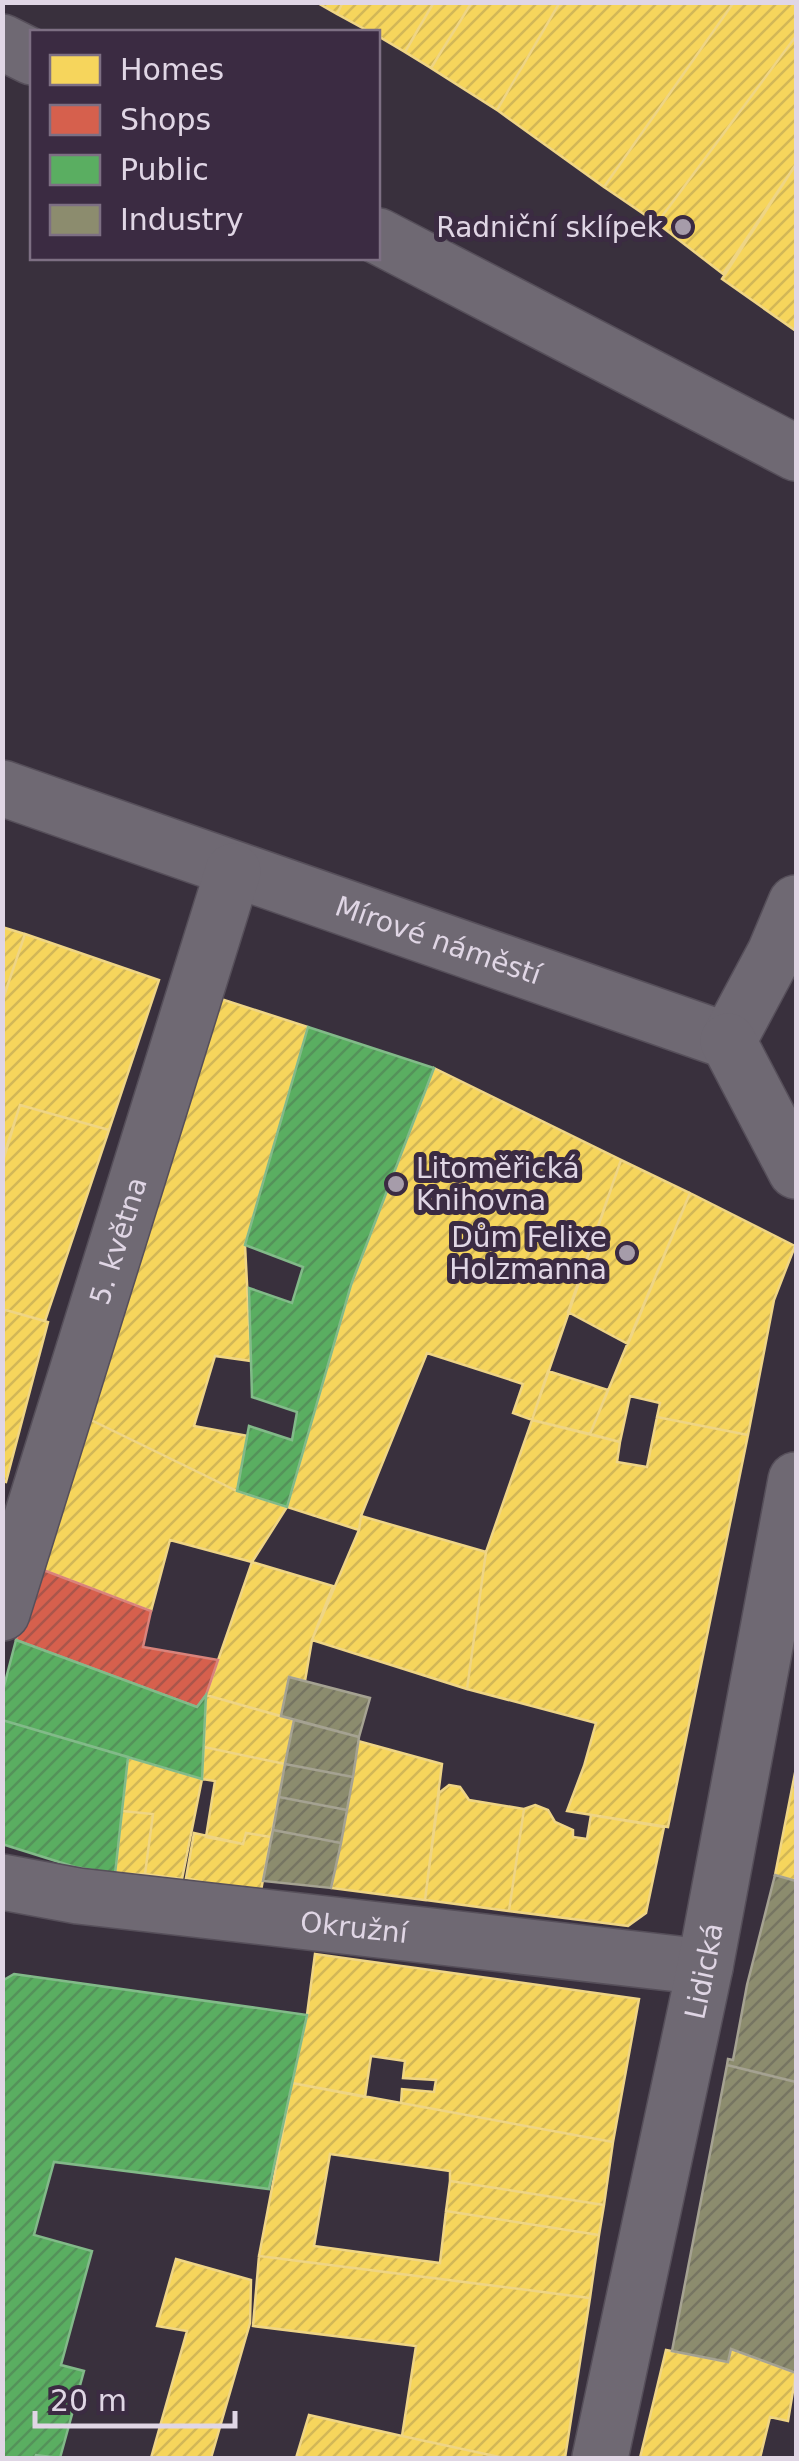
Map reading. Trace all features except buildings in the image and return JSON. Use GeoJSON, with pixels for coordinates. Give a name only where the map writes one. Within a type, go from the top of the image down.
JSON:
{"type":"FeatureCollection","features":[{"type":"Feature","properties":{"kind":"street"},"geometry":{"type":"LineString","coordinates":[[2,42],[30,56]]}},
{"type":"Feature","properties":{"kind":"street"},"geometry":{"type":"LineString","coordinates":[[380,237],[796,453]]}},
{"type":"Feature","properties":{"kind":"street","name":"Mírové náměstí"},"geometry":{"type":"LineString","coordinates":[[2,788],[728,1041]]}},
{"type":"Feature","properties":{"kind":"street","name":"5. května"},"geometry":{"type":"LineString","coordinates":[[2,1613],[233,871]]}},
{"type":"Feature","properties":{"kind":"street"},"geometry":{"type":"LineString","coordinates":[[796,902],[775,953],[728,1041],[796,1171]]}},
{"type":"Feature","properties":{"kind":"street","name":"Lidická"},"geometry":{"type":"LineString","coordinates":[[600,2458],[706,1967],[796,1480]]}},
{"type":"Feature","properties":{"kind":"street","name":"Okružní"},"geometry":{"type":"LineString","coordinates":[[2,1882],[78,1896],[706,1967]]}},
{"type":"Feature","properties":{"kind":"place","name":"Radniční sklípek"},"geometry":{"type":"Point","coordinates":[683,227]}},
{"type":"Feature","properties":{"kind":"place","name":"Litoměřická Knihovna"},"geometry":{"type":"Point","coordinates":[396,1184]}},
{"type":"Feature","properties":{"kind":"place","name":"Dům Felixe Holzmanna"},"geometry":{"type":"Point","coordinates":[627,1253]}}]}
